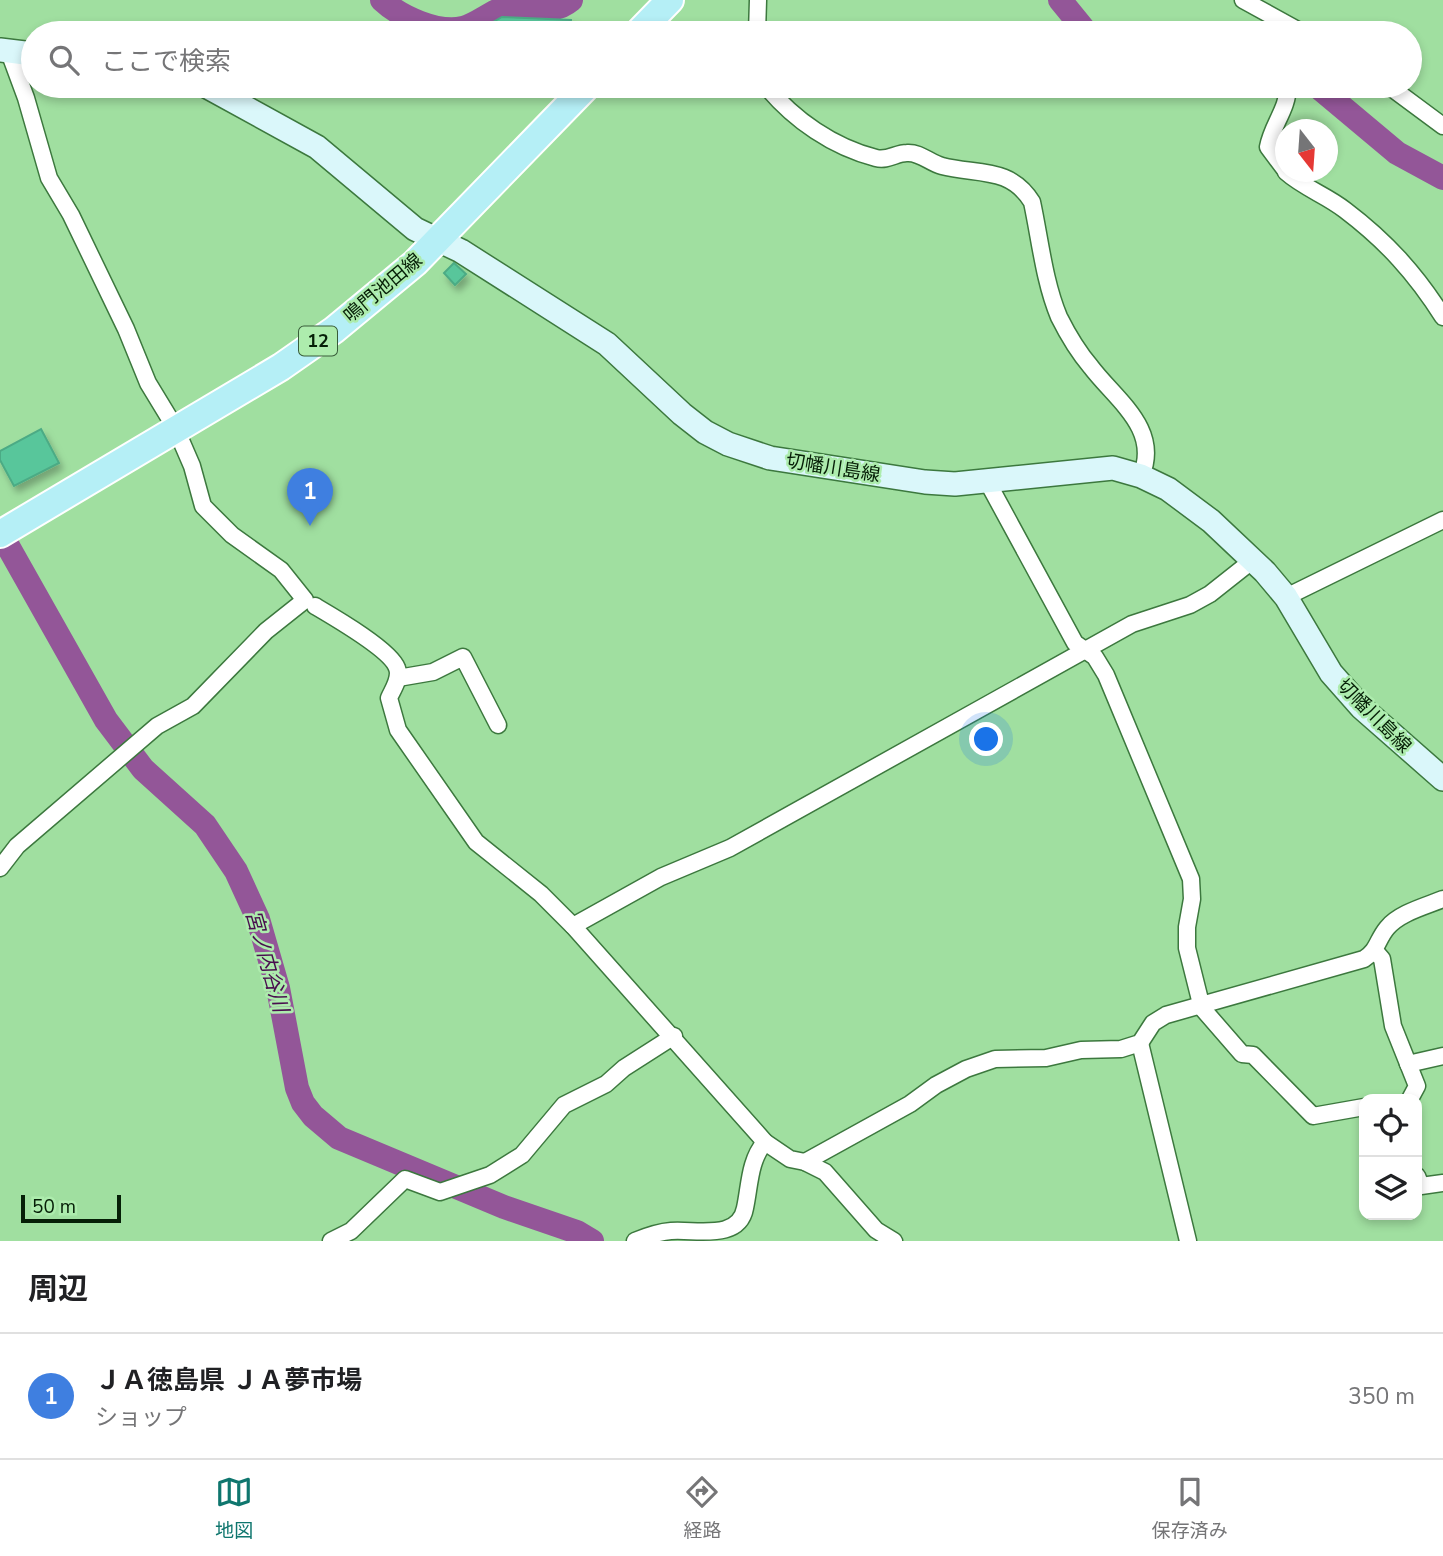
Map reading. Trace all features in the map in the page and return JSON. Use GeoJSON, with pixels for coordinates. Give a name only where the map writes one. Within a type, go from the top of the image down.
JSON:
{"type":"FeatureCollection","features":[{"type":"Feature","properties":{"kind":"main road"},"geometry":{"type":"LineString","coordinates":[[650,21],[670,0]]}},
{"type":"Feature","properties":{"kind":"main road","name":"切幡川島線"},"geometry":{"type":"LineString","coordinates":[[228,98],[317,147],[405,221],[461,251],[607,344],[682,414],[705,432],[728,444],[769,458],[868,474],[955,484],[1113,468],[1142,476],[1168,489],[1211,521],[1253,560],[1286,597],[1332,673],[1361,707],[1443,779]]}},
{"type":"Feature","properties":{"kind":"main road","name":"鳴門池田線"},"geometry":{"type":"LineString","coordinates":[[0,534],[281,367],[334,330],[415,263],[575,98]]}},
{"type":"Feature","properties":{"kind":"street"},"geometry":{"type":"LineString","coordinates":[[757,21],[758,0]]}},
{"type":"Feature","properties":{"kind":"street"},"geometry":{"type":"LineString","coordinates":[[1243,0],[1280,21]]}},
{"type":"Feature","properties":{"kind":"street"},"geometry":{"type":"LineString","coordinates":[[4,51],[21,87]]}},
{"type":"Feature","properties":{"kind":"street"},"geometry":{"type":"LineString","coordinates":[[0,868],[17,846],[157,726],[192,706],[266,631],[305,600],[281,570],[213,519],[203,506],[192,466],[176,429],[148,383],[71,215],[49,178],[26,98]]}},
{"type":"Feature","properties":{"kind":"street"},"geometry":{"type":"LineString","coordinates":[[776,98],[786,110],[806,125],[867,155],[878,159],[906,153],[941,166],[993,172],[1016,183],[1025,191],[1032,202],[1052,298],[1061,320],[1091,367],[1139,423],[1147,447],[1147,464],[1142,476]]}},
{"type":"Feature","properties":{"kind":"street"},"geometry":{"type":"LineString","coordinates":[[1278,119],[1288,98]]}},
{"type":"Feature","properties":{"kind":"street"},"geometry":{"type":"LineString","coordinates":[[1405,98],[1443,126]]}},
{"type":"Feature","properties":{"kind":"street"},"geometry":{"type":"LineString","coordinates":[[1275,125],[1268,147],[1275,156]]}},
{"type":"Feature","properties":{"kind":"street"},"geometry":{"type":"LineString","coordinates":[[1297,182],[1343,208],[1398,254],[1443,317]]}},
{"type":"Feature","properties":{"kind":"street"},"geometry":{"type":"LineString","coordinates":[[987,481],[1075,643],[1095,657],[1106,675],[1191,879],[1192,899],[1187,927],[1187,948],[1202,1008],[1241,1054],[1253,1055],[1313,1116],[1359,1108]]}},
{"type":"Feature","properties":{"kind":"street"},"geometry":{"type":"LineString","coordinates":[[1286,597],[1443,520]]}},
{"type":"Feature","properties":{"kind":"street"},"geometry":{"type":"LineString","coordinates":[[573,926],[661,877],[730,848],[1132,624],[1190,605],[1210,594],[1253,560]]}},
{"type":"Feature","properties":{"kind":"street"},"geometry":{"type":"LineString","coordinates":[[315,606],[349,626],[392,660],[398,669],[398,678],[388,698],[398,730],[476,842],[541,894],[573,926],[674,1036],[765,1142],[790,1159],[805,1162],[825,1172],[876,1230],[894,1241]]}},
{"type":"Feature","properties":{"kind":"street"},"geometry":{"type":"LineString","coordinates":[[398,678],[433,672],[463,657],[498,725]]}},
{"type":"Feature","properties":{"kind":"street"},"geometry":{"type":"LineString","coordinates":[[805,1162],[910,1104],[936,1085],[966,1069],[995,1059],[1046,1058],[1081,1050],[1122,1049],[1140,1043],[1159,1019],[1364,959],[1376,952],[1387,927],[1403,916],[1443,899]]}},
{"type":"Feature","properties":{"kind":"street"},"geometry":{"type":"LineString","coordinates":[[1376,952],[1382,959],[1393,1026],[1417,1086],[1413,1094]]}},
{"type":"Feature","properties":{"kind":"street"},"geometry":{"type":"LineString","coordinates":[[331,1241],[351,1231],[405,1180],[440,1192],[490,1175],[522,1155],[564,1105],[606,1084],[624,1068],[674,1036]]}},
{"type":"Feature","properties":{"kind":"street"},"geometry":{"type":"LineString","coordinates":[[1140,1043],[1188,1241]]}},
{"type":"Feature","properties":{"kind":"street"},"geometry":{"type":"LineString","coordinates":[[1408,1064],[1443,1056]]}},
{"type":"Feature","properties":{"kind":"street"},"geometry":{"type":"LineString","coordinates":[[635,1241],[655,1233],[674,1230],[705,1233],[726,1230],[738,1224],[745,1211],[748,1178],[765,1142]]}},
{"type":"Feature","properties":{"kind":"street"},"geometry":{"type":"LineString","coordinates":[[1422,1186],[1443,1183]]}},
{"type":"Feature","properties":{"kind":"building"},"geometry":{"type":"Polygon","coordinates":[[[502,17],[571,20],[571,21],[495,21],[502,17]]]}},
{"type":"Feature","properties":{"kind":"building"},"geometry":{"type":"Polygon","coordinates":[[[454,263],[466,274],[455,285],[444,273],[454,263]]]}},
{"type":"Feature","properties":{"kind":"building"},"geometry":{"type":"Polygon","coordinates":[[[41,429],[59,463],[14,486],[0,460],[0,451],[41,429]]]}},
{"type":"Feature","properties":{"kind":"waterway"},"geometry":{"type":"LineString","coordinates":[[382,0],[416,21]]}},
{"type":"Feature","properties":{"kind":"waterway"},"geometry":{"type":"LineString","coordinates":[[479,21],[506,7],[550,8],[564,5],[571,0]]}},
{"type":"Feature","properties":{"kind":"waterway"},"geometry":{"type":"LineString","coordinates":[[1060,0],[1077,21]]}},
{"type":"Feature","properties":{"kind":"waterway"},"geometry":{"type":"LineString","coordinates":[[1331,98],[1397,153],[1443,178]]}},
{"type":"Feature","properties":{"kind":"waterway","name":"宮ノ内谷川"},"geometry":{"type":"LineString","coordinates":[[0,532],[106,720],[143,769],[205,825],[236,871],[258,919],[278,988],[297,1088],[303,1103],[313,1116],[339,1138],[504,1207],[577,1232],[592,1241]]}},
{"type":"Feature","properties":{"kind":"place","name":"ＪＡ徳島県 ＪＡ夢市場"},"geometry":{"type":"Point","coordinates":[310,526]}}]}
